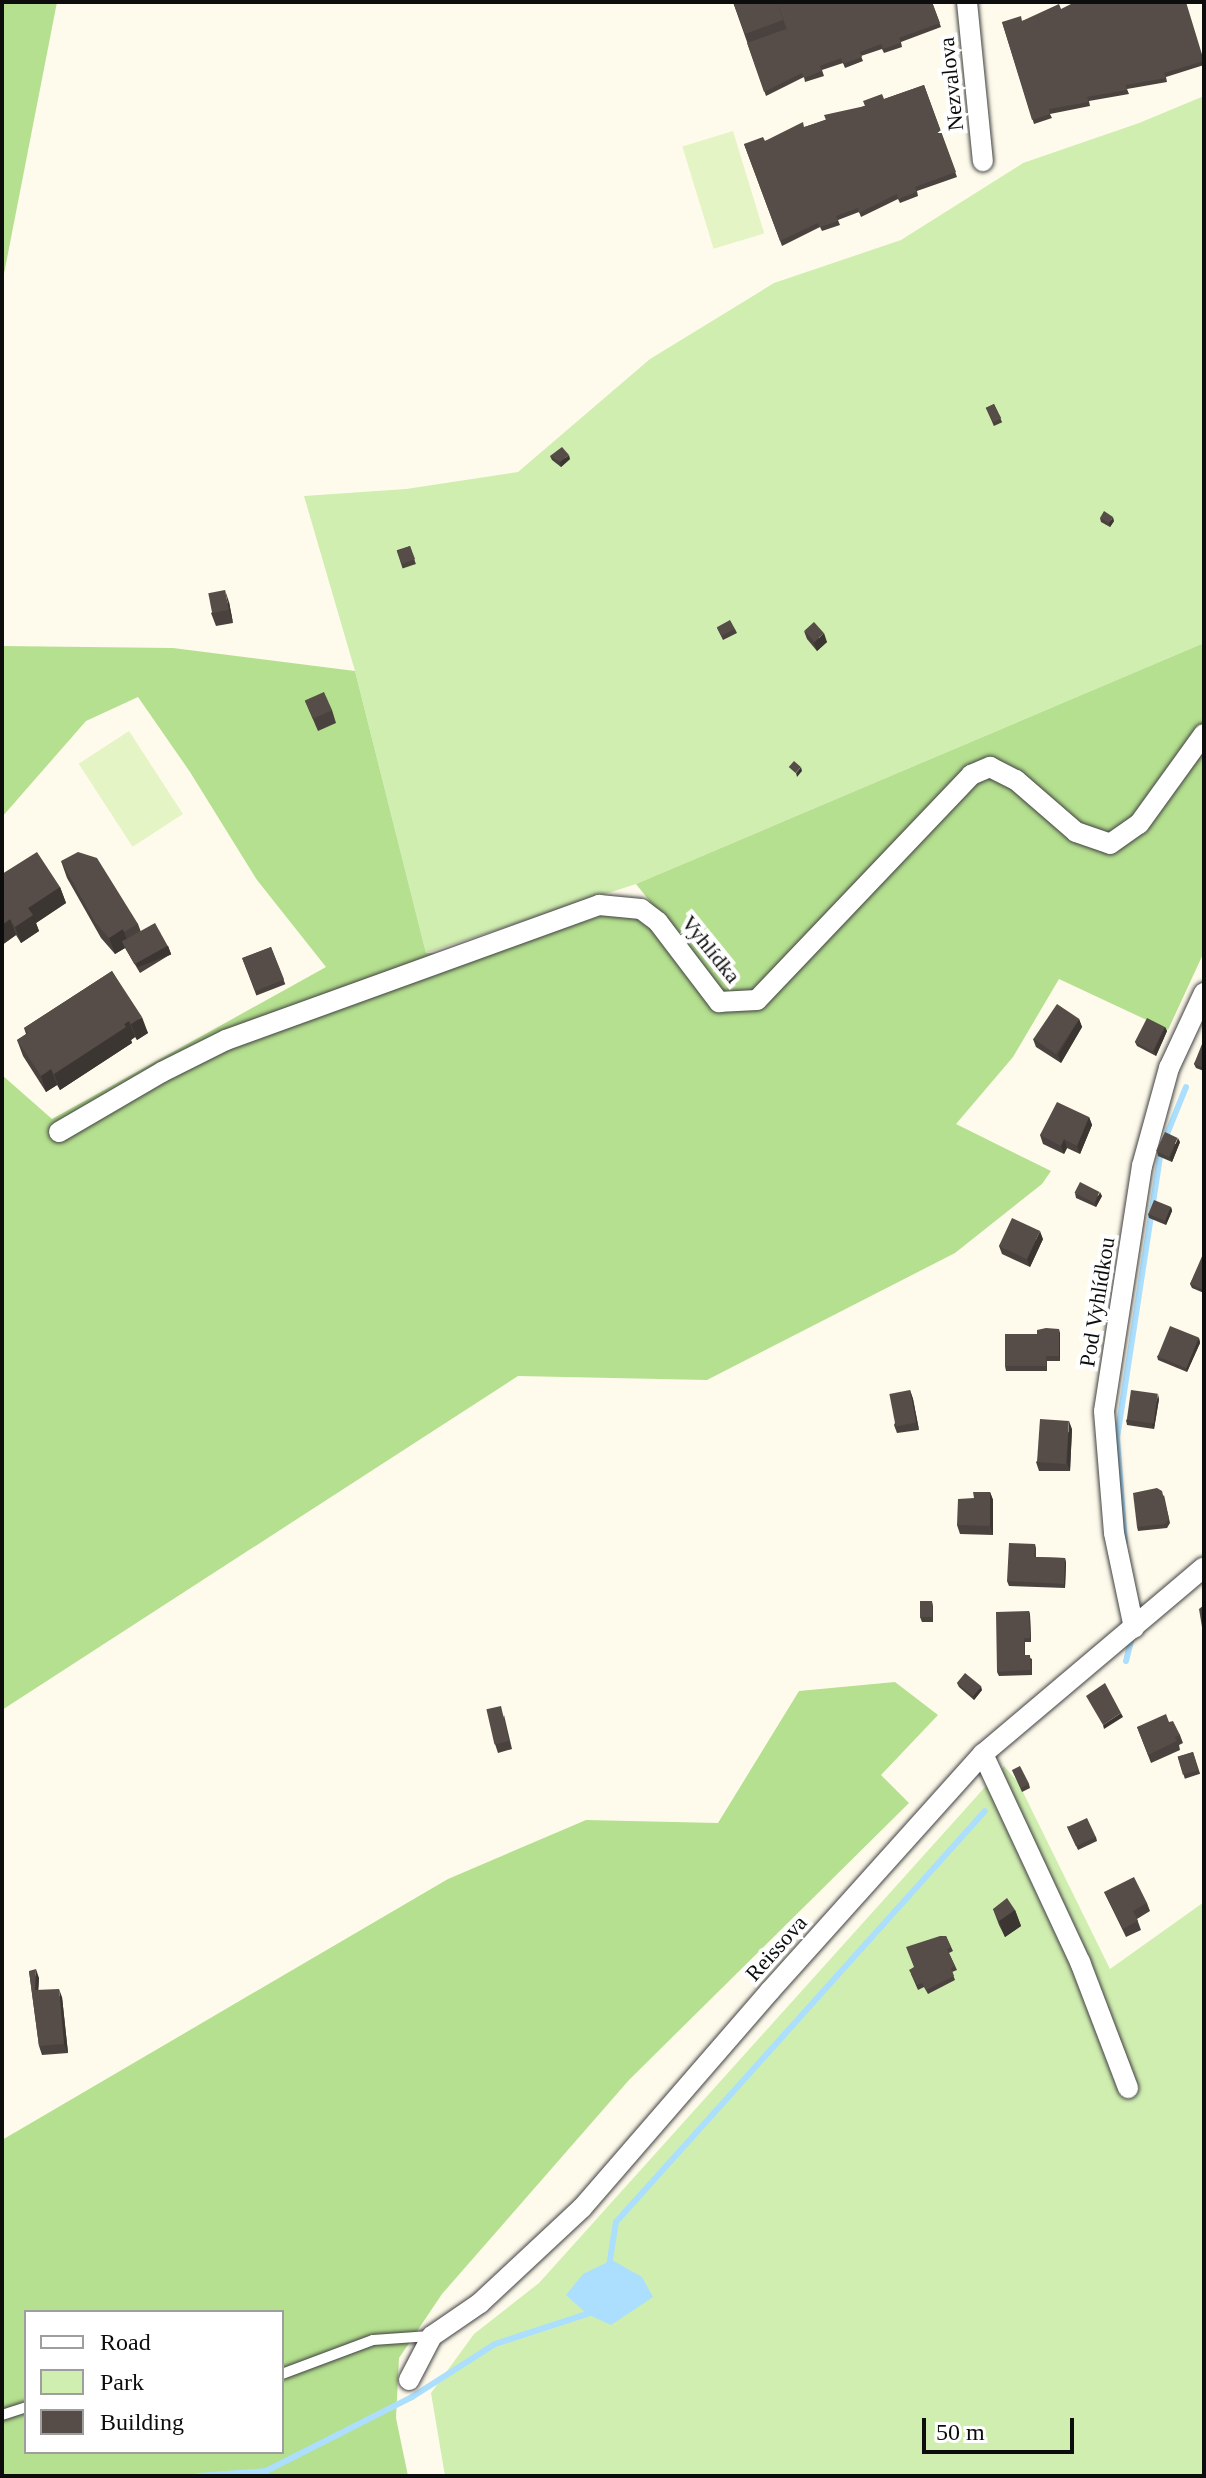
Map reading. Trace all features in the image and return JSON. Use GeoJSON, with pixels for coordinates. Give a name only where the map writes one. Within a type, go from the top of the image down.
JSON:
{"type":"FeatureCollection","features":[{"type":"Feature","properties":{"kind":"street","name":"Nezvalova"},"geometry":{"type":"LineString","coordinates":[[967,2],[983,161]]}},
{"type":"Feature","properties":{"kind":"street","name":"Vyhlídka"},"geometry":{"type":"LineString","coordinates":[[59,1132],[162,1072],[226,1040],[599,905],[641,909],[658,922],[719,1002],[757,1000],[971,775],[990,767],[1016,780],[1076,832],[1110,844],[1139,824],[1204,734]]}},
{"type":"Feature","properties":{"kind":"street","name":"Pod Vyhlídkou"},"geometry":{"type":"LineString","coordinates":[[1134,1628],[1114,1533],[1104,1411],[1142,1166],[1169,1068],[1204,993]]}},
{"type":"Feature","properties":{"kind":"street","name":"Reissova"},"geometry":{"type":"LineString","coordinates":[[409,2380],[432,2336],[491,2293],[582,2208],[770,1991],[983,1754],[1204,1567]]}},
{"type":"Feature","properties":{"kind":"street"},"geometry":{"type":"LineString","coordinates":[[983,1754],[1080,1962],[1128,2088]]}},
{"type":"Feature","properties":{"kind":"lane"},"geometry":{"type":"LineString","coordinates":[[284,2373],[373,2340],[432,2336]]}},
{"type":"Feature","properties":{"kind":"lane"},"geometry":{"type":"LineString","coordinates":[[2,2415],[24,2408]]}},
{"type":"Feature","properties":{"kind":"green space"},"geometry":{"type":"Polygon","coordinates":[[[2,2],[57,2],[2,284],[2,2]]]}},
{"type":"Feature","properties":{"kind":"green space"},"geometry":{"type":"Polygon","coordinates":[[[1204,96],[1204,643],[636,884],[426,953],[355,671],[304,496],[406,489],[518,472],[650,359],[774,283],[901,240],[1023,163],[1139,123],[1204,96]]]}},
{"type":"Feature","properties":{"kind":"green space"},"geometry":{"type":"Polygon","coordinates":[[[733,131],[764,233],[714,249],[682,146],[733,131]]]}},
{"type":"Feature","properties":{"kind":"green space"},"geometry":{"type":"Polygon","coordinates":[[[1204,643],[1204,722],[1163,778],[1204,750],[1204,952],[1168,1030],[1059,979],[1013,1057],[956,1124],[1051,1171],[1042,1184],[955,1253],[707,1380],[518,1376],[2,1710],[2,1075],[52,1119],[326,967],[257,880],[190,772],[138,697],[86,721],[2,817],[2,646],[173,648],[355,671],[426,953],[488,955],[623,908],[703,968],[636,884],[1204,643]]]}},
{"type":"Feature","properties":{"kind":"green space"},"geometry":{"type":"Polygon","coordinates":[[[129,731],[183,814],[133,847],[79,764],[129,731]]]}},
{"type":"Feature","properties":{"kind":"green space"},"geometry":{"type":"Polygon","coordinates":[[[895,1682],[938,1715],[881,1775],[909,1803],[629,2080],[442,2294],[399,2358],[396,2418],[408,2476],[2,2476],[2,2140],[448,1879],[586,1820],[718,1823],[799,1691],[895,1682]]]}},
{"type":"Feature","properties":{"kind":"green space"},"geometry":{"type":"Polygon","coordinates":[[[1004,1766],[1018,1782],[1110,1969],[1204,1902],[1204,2476],[445,2476],[431,2393],[474,2334],[539,2283],[1004,1766]]]}},
{"type":"Feature","properties":{"kind":"water"},"geometry":{"type":"Polygon","coordinates":[[[612,2260],[642,2277],[653,2297],[611,2325],[587,2314],[566,2295],[583,2274],[612,2260]]]}},
{"type":"Feature","properties":{"kind":"building"},"geometry":{"type":"Polygon","coordinates":[[[733,2],[777,2],[783,20],[745,34],[733,2]]]}},
{"type":"Feature","properties":{"kind":"building"},"geometry":{"type":"Polygon","coordinates":[[[777,2],[932,2],[940,23],[899,38],[901,43],[883,49],[881,44],[860,52],[862,57],[843,64],[841,58],[820,66],[822,71],[804,78],[802,73],[764,92],[747,43],[786,29],[788,33],[777,2]]]}},
{"type":"Feature","properties":{"kind":"building"},"geometry":{"type":"Polygon","coordinates":[[[1075,2],[1186,2],[1204,61],[1164,73],[1166,78],[1126,85],[1127,90],[1087,97],[1089,102],[1049,109],[1050,114],[1032,120],[1002,22],[1021,16],[1022,21],[1059,4],[1061,9],[1075,2]]]}},
{"type":"Feature","properties":{"kind":"building"},"geometry":{"type":"Polygon","coordinates":[[[924,85],[956,172],[915,187],[917,192],[898,199],[897,194],[859,213],[858,208],[836,216],[838,221],[820,227],[818,223],[780,241],[744,144],[763,137],[765,141],[803,122],[804,127],[826,120],[824,115],[865,106],[863,101],[882,94],[884,99],[924,85]]]}},
{"type":"Feature","properties":{"kind":"building"},"geometry":{"type":"Polygon","coordinates":[[[994,404],[1001,418],[993,422],[986,408],[994,404]]]}},
{"type":"Feature","properties":{"kind":"building"},"geometry":{"type":"Polygon","coordinates":[[[562,447],[569,455],[560,462],[550,456],[562,447]]]}},
{"type":"Feature","properties":{"kind":"building"},"geometry":{"type":"Polygon","coordinates":[[[1104,511],[1113,517],[1109,523],[1100,518],[1104,511]]]}},
{"type":"Feature","properties":{"kind":"building"},"geometry":{"type":"Polygon","coordinates":[[[410,546],[415,559],[402,564],[397,551],[410,546]]]}},
{"type":"Feature","properties":{"kind":"building"},"geometry":{"type":"Polygon","coordinates":[[[225,590],[229,610],[212,613],[208,593],[225,590]]]}},
{"type":"Feature","properties":{"kind":"building"},"geometry":{"type":"Polygon","coordinates":[[[730,620],[735,629],[722,636],[717,627],[730,620]]]}},
{"type":"Feature","properties":{"kind":"building"},"geometry":{"type":"Polygon","coordinates":[[[814,622],[824,633],[814,642],[804,631],[814,622]]]}},
{"type":"Feature","properties":{"kind":"building"},"geometry":{"type":"Polygon","coordinates":[[[324,692],[332,710],[313,719],[305,701],[324,692]]]}},
{"type":"Feature","properties":{"kind":"building"},"geometry":{"type":"Polygon","coordinates":[[[794,761],[801,767],[796,773],[789,767],[794,761]]]}},
{"type":"Feature","properties":{"kind":"building"},"geometry":{"type":"Polygon","coordinates":[[[37,852],[60,887],[28,908],[33,915],[15,927],[10,919],[2,925],[2,874],[37,852]]]}},
{"type":"Feature","properties":{"kind":"building"},"geometry":{"type":"Polygon","coordinates":[[[78,852],[97,858],[138,924],[109,938],[95,922],[61,861],[78,852]]]}},
{"type":"Feature","properties":{"kind":"building"},"geometry":{"type":"Polygon","coordinates":[[[155,923],[168,946],[134,964],[122,941],[155,923]]]}},
{"type":"Feature","properties":{"kind":"building"},"geometry":{"type":"Polygon","coordinates":[[[271,947],[284,979],[255,991],[242,959],[271,947]]]}},
{"type":"Feature","properties":{"kind":"building"},"geometry":{"type":"Polygon","coordinates":[[[112,971],[142,1017],[131,1024],[129,1021],[124,1024],[126,1027],[54,1074],[51,1069],[41,1076],[17,1040],[28,1033],[24,1028],[112,971]]]}},
{"type":"Feature","properties":{"kind":"building"},"geometry":{"type":"Polygon","coordinates":[[[1057,1004],[1079,1019],[1056,1054],[1034,1039],[1057,1004]]]}},
{"type":"Feature","properties":{"kind":"building"},"geometry":{"type":"Polygon","coordinates":[[[1147,1018],[1165,1027],[1153,1051],[1135,1042],[1147,1018]]]}},
{"type":"Feature","properties":{"kind":"building"},"geometry":{"type":"Polygon","coordinates":[[[1204,1045],[1204,1068],[1194,1064],[1204,1045]]]}},
{"type":"Feature","properties":{"kind":"building"},"geometry":{"type":"Polygon","coordinates":[[[1057,1102],[1089,1117],[1077,1146],[1064,1139],[1061,1146],[1040,1135],[1057,1102]]]}},
{"type":"Feature","properties":{"kind":"building"},"geometry":{"type":"Polygon","coordinates":[[[1165,1132],[1178,1138],[1169,1157],[1156,1151],[1165,1132]]]}},
{"type":"Feature","properties":{"kind":"building"},"geometry":{"type":"Polygon","coordinates":[[[1080,1182],[1100,1192],[1094,1203],[1075,1193],[1080,1182]]]}},
{"type":"Feature","properties":{"kind":"building"},"geometry":{"type":"Polygon","coordinates":[[[1154,1200],[1171,1207],[1165,1221],[1148,1214],[1154,1200]]]}},
{"type":"Feature","properties":{"kind":"building"},"geometry":{"type":"Polygon","coordinates":[[[1012,1218],[1040,1231],[1027,1259],[999,1246],[1012,1218]]]}},
{"type":"Feature","properties":{"kind":"building"},"geometry":{"type":"Polygon","coordinates":[[[1204,1255],[1204,1290],[1190,1284],[1204,1255]]]}},
{"type":"Feature","properties":{"kind":"building"},"geometry":{"type":"Polygon","coordinates":[[[1170,1326],[1199,1338],[1186,1368],[1158,1357],[1170,1326]]]}},
{"type":"Feature","properties":{"kind":"building"},"geometry":{"type":"Polygon","coordinates":[[[1059,1329],[1059,1356],[1046,1356],[1046,1366],[1005,1366],[1005,1334],[1037,1334],[1037,1330],[1059,1329]]]}},
{"type":"Feature","properties":{"kind":"building"},"geometry":{"type":"Polygon","coordinates":[[[910,1390],[916,1422],[896,1426],[889,1394],[910,1390]]]}},
{"type":"Feature","properties":{"kind":"building"},"geometry":{"type":"Polygon","coordinates":[[[1131,1390],[1158,1394],[1154,1423],[1127,1420],[1131,1390]]]}},
{"type":"Feature","properties":{"kind":"building"},"geometry":{"type":"Polygon","coordinates":[[[1040,1419],[1069,1421],[1066,1464],[1037,1462],[1040,1419]]]}},
{"type":"Feature","properties":{"kind":"building"},"geometry":{"type":"Polygon","coordinates":[[[1157,1488],[1162,1491],[1169,1519],[1165,1524],[1137,1527],[1133,1493],[1157,1488]]]}},
{"type":"Feature","properties":{"kind":"building"},"geometry":{"type":"Polygon","coordinates":[[[973,1492],[990,1492],[990,1526],[957,1525],[958,1499],[974,1498],[973,1492]]]}},
{"type":"Feature","properties":{"kind":"building"},"geometry":{"type":"Polygon","coordinates":[[[1009,1543],[1035,1544],[1034,1557],[1065,1558],[1064,1584],[1007,1581],[1009,1543]]]}},
{"type":"Feature","properties":{"kind":"building"},"geometry":{"type":"Polygon","coordinates":[[[920,1601],[932,1601],[932,1617],[920,1617],[920,1601]]]}},
{"type":"Feature","properties":{"kind":"building"},"geometry":{"type":"Polygon","coordinates":[[[1204,1605],[1204,1639],[1199,1609],[1204,1605]]]}},
{"type":"Feature","properties":{"kind":"building"},"geometry":{"type":"Polygon","coordinates":[[[1029,1611],[1030,1638],[1024,1638],[1024,1655],[1030,1655],[1031,1670],[997,1672],[996,1612],[1029,1611]]]}},
{"type":"Feature","properties":{"kind":"building"},"geometry":{"type":"Polygon","coordinates":[[[965,1673],[981,1686],[973,1696],[957,1683],[965,1673]]]}},
{"type":"Feature","properties":{"kind":"building"},"geometry":{"type":"Polygon","coordinates":[[[1105,1683],[1121,1713],[1103,1725],[1086,1696],[1105,1683]]]}},
{"type":"Feature","properties":{"kind":"building"},"geometry":{"type":"Polygon","coordinates":[[[501,1706],[509,1741],[494,1744],[486,1709],[501,1706]]]}},
{"type":"Feature","properties":{"kind":"building"},"geometry":{"type":"Polygon","coordinates":[[[1166,1714],[1180,1735],[1175,1737],[1177,1741],[1148,1755],[1137,1727],[1166,1714]]]}},
{"type":"Feature","properties":{"kind":"building"},"geometry":{"type":"Polygon","coordinates":[[[1193,1752],[1198,1770],[1183,1775],[1178,1756],[1193,1752]]]}},
{"type":"Feature","properties":{"kind":"building"},"geometry":{"type":"Polygon","coordinates":[[[1020,1766],[1029,1784],[1021,1788],[1012,1770],[1020,1766]]]}},
{"type":"Feature","properties":{"kind":"building"},"geometry":{"type":"Polygon","coordinates":[[[1087,1818],[1096,1837],[1076,1846],[1067,1827],[1087,1818]]]}},
{"type":"Feature","properties":{"kind":"building"},"geometry":{"type":"Polygon","coordinates":[[[1134,1877],[1147,1903],[1133,1911],[1138,1921],[1123,1929],[1104,1892],[1134,1877]]]}},
{"type":"Feature","properties":{"kind":"building"},"geometry":{"type":"Polygon","coordinates":[[[1007,1898],[1015,1910],[999,1921],[993,1909],[1007,1898]]]}},
{"type":"Feature","properties":{"kind":"building"},"geometry":{"type":"Polygon","coordinates":[[[946,1936],[951,1947],[947,1949],[955,1966],[951,1968],[954,1976],[926,1990],[922,1983],[917,1985],[909,1970],[914,1967],[906,1947],[946,1936]]]}},
{"type":"Feature","properties":{"kind":"building"},"geometry":{"type":"Polygon","coordinates":[[[36,1969],[35,1990],[59,1989],[64,2044],[39,2046],[29,1971],[36,1969]]]}},
{"type":"Feature","properties":{"kind":"waterway"},"geometry":{"type":"LineString","coordinates":[[1165,1139],[1186,1087]]}},
{"type":"Feature","properties":{"kind":"waterway"},"geometry":{"type":"LineString","coordinates":[[1125,1542],[1117,1438],[1161,1149]]}},
{"type":"Feature","properties":{"kind":"waterway"},"geometry":{"type":"LineString","coordinates":[[1126,1661],[1133,1633]]}},
{"type":"Feature","properties":{"kind":"waterway"},"geometry":{"type":"LineString","coordinates":[[609,2266],[616,2222],[985,1811]]}},
{"type":"Feature","properties":{"kind":"waterway"},"geometry":{"type":"LineString","coordinates":[[198,2476],[266,2471],[412,2397],[495,2344],[587,2314],[589,2309]]}}]}
